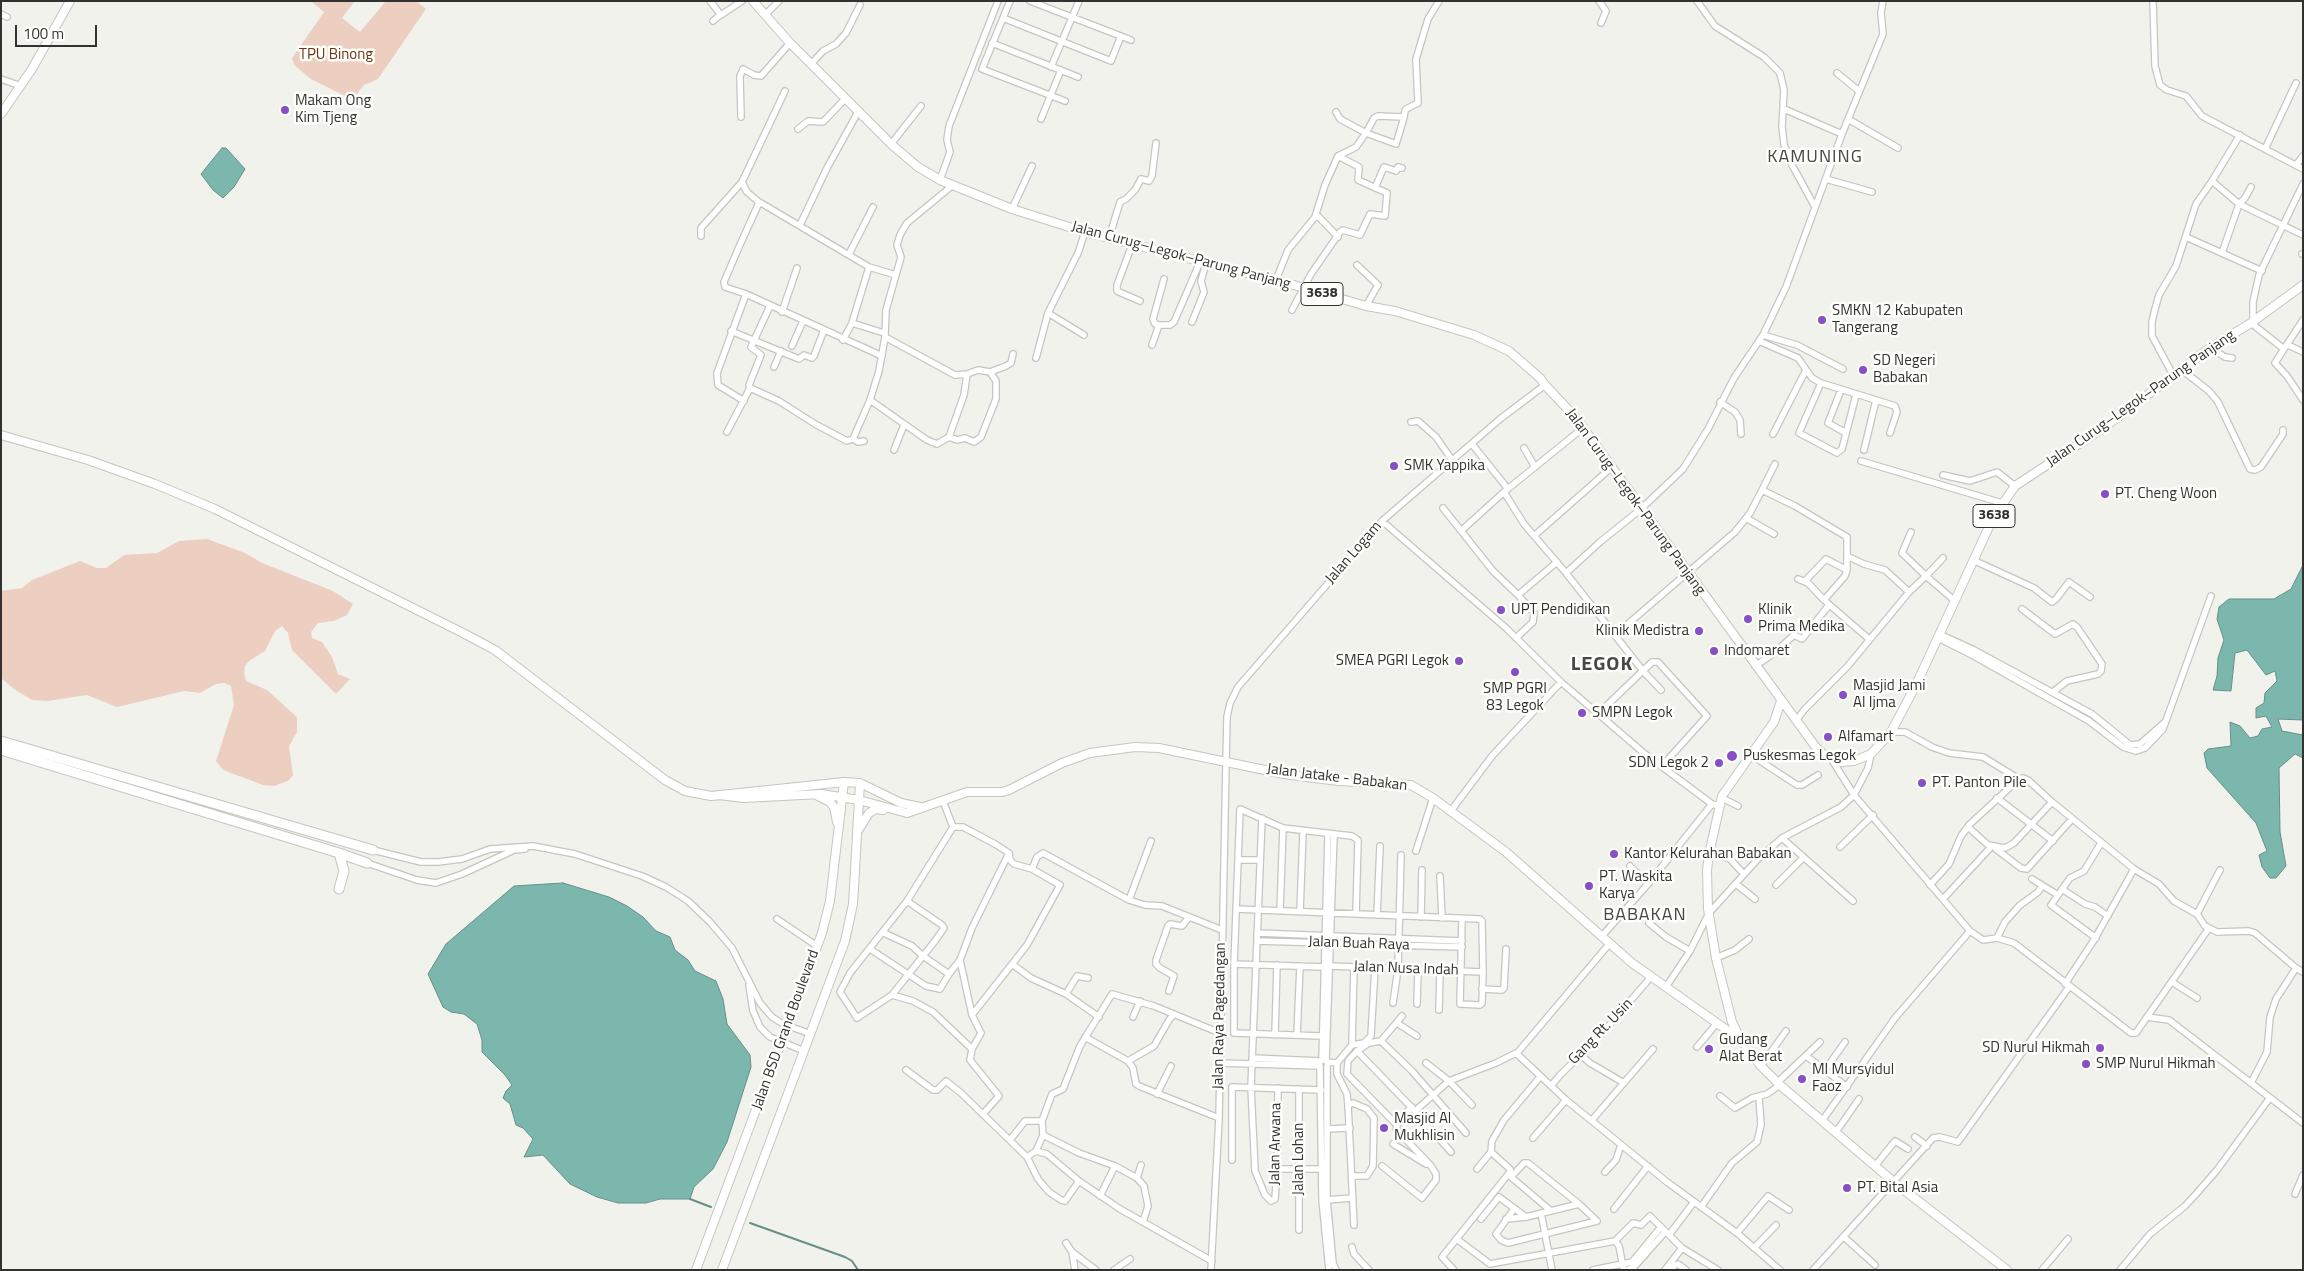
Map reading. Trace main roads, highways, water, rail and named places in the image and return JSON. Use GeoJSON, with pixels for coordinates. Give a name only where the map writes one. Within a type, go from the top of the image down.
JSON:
{"type":"FeatureCollection","features":[{"type":"Feature","properties":{"kind":"highway"},"geometry":{"type":"LineString","coordinates":[[1,741],[373,850]]}},
{"type":"Feature","properties":{"kind":"highway"},"geometry":{"type":"LineString","coordinates":[[1,750],[367,863]]}},
{"type":"Feature","properties":{"kind":"highway"},"geometry":{"type":"LineString","coordinates":[[339,853],[344,872],[339,889]]}},
{"type":"Feature","properties":{"kind":"main road"},"geometry":{"type":"LineString","coordinates":[[1,114],[47,45],[70,1]]}},
{"type":"Feature","properties":{"kind":"main road","name":"Jalan Curug–Legok–Parung Panjang"},"geometry":{"type":"LineString","coordinates":[[754,1],[790,43],[891,144],[918,167],[940,180],[1012,209],[1085,232],[1276,280],[1366,306],[1395,311],[1495,343],[1509,350],[1534,372],[1583,428],[1781,702],[1815,746],[1832,760],[1842,762],[1854,761],[1870,754],[1890,732],[1916,685],[1973,560],[2002,503],[2015,486],[2106,426],[2210,348],[2252,323],[2303,285]]}},
{"type":"Feature","properties":{"kind":"main road"},"geometry":{"type":"LineString","coordinates":[[1,435],[88,460],[155,484],[215,509],[454,628],[495,650],[665,780],[692,793],[744,798],[813,794],[859,800],[890,810]]}},
{"type":"Feature","properties":{"kind":"main road"},"geometry":{"type":"LineString","coordinates":[[1781,702],[1774,722],[1722,798],[1715,805],[1707,870],[1709,913],[1716,958],[1732,1022],[1741,1040],[1761,1066],[1779,1084],[1875,1166],[2006,1270]]}},
{"type":"Feature","properties":{"kind":"main road"},"geometry":{"type":"LineString","coordinates":[[1774,722],[1790,713]]}},
{"type":"Feature","properties":{"kind":"main road","name":"Jalan Jatake - Babakan"},"geometry":{"type":"LineString","coordinates":[[890,810],[907,813],[967,792],[1002,792],[1062,763],[1099,750],[1135,747],[1159,748],[1284,774],[1338,781],[1411,785],[1433,798],[1506,852],[1651,977],[1741,1040]]}},
{"type":"Feature","properties":{"kind":"main road"},"geometry":{"type":"LineString","coordinates":[[719,795],[844,782],[860,783],[901,803],[920,808]]}},
{"type":"Feature","properties":{"kind":"main road","name":"Jalan BSD Grand Boulevard"},"geometry":{"type":"LineString","coordinates":[[696,1270],[817,946],[830,902],[844,782]]}},
{"type":"Feature","properties":{"kind":"main road","name":"Jalan BSD Grand Boulevard"},"geometry":{"type":"LineString","coordinates":[[722,1270],[845,941],[853,904],[860,783]]}},
{"type":"Feature","properties":{"kind":"main road"},"geometry":{"type":"LineString","coordinates":[[813,794],[830,802],[834,807],[839,829]]}},
{"type":"Feature","properties":{"kind":"main road"},"geometry":{"type":"LineString","coordinates":[[857,836],[863,820],[869,813],[876,810],[890,810]]}},
{"type":"Feature","properties":{"kind":"water"},"geometry":{"type":"Polygon","coordinates":[[[222,148],[226,148],[245,169],[234,187],[223,198],[213,190],[201,174],[222,148]]]}},
{"type":"Feature","properties":{"kind":"water"},"geometry":{"type":"Polygon","coordinates":[[[2303,565],[2303,720],[2278,719],[2282,731],[2303,735],[2303,758],[2295,754],[2279,768],[2280,832],[2286,866],[2276,878],[2270,878],[2262,867],[2259,855],[2267,851],[2256,823],[2207,768],[2204,753],[2208,749],[2231,746],[2230,722],[2240,726],[2250,738],[2258,736],[2262,729],[2272,727],[2266,716],[2256,718],[2256,708],[2264,703],[2265,693],[2277,681],[2275,671],[2266,675],[2247,650],[2235,653],[2231,691],[2213,690],[2217,676],[2218,658],[2224,640],[2217,619],[2219,607],[2229,599],[2274,599],[2291,589],[2303,565]]]}},
{"type":"Feature","properties":{"kind":"water"},"geometry":{"type":"Polygon","coordinates":[[[563,883],[609,897],[627,906],[643,917],[656,931],[670,937],[675,950],[688,960],[695,971],[716,981],[723,999],[727,1024],[750,1055],[751,1067],[727,1142],[713,1169],[694,1187],[690,1199],[660,1199],[646,1203],[618,1203],[597,1197],[570,1184],[543,1155],[524,1157],[533,1139],[523,1128],[516,1125],[510,1104],[503,1098],[506,1091],[512,1085],[505,1075],[482,1052],[482,1040],[477,1024],[464,1014],[451,1012],[443,1007],[428,974],[446,944],[514,886],[563,883]]]}},
{"type":"Feature","properties":{"kind":"waterway"},"geometry":{"type":"LineString","coordinates":[[690,1199],[711,1207]]}},
{"type":"Feature","properties":{"kind":"waterway"},"geometry":{"type":"LineString","coordinates":[[750,1223],[845,1257],[852,1261],[858,1270]]}},
{"type":"Feature","properties":{"kind":"place","name":"Makam Ong Kim Tjeng"},"geometry":{"type":"Point","coordinates":[285,110]}},
{"type":"Feature","properties":{"kind":"place","name":"SMKN 12 Kabupaten Tangerang"},"geometry":{"type":"Point","coordinates":[1822,320]}},
{"type":"Feature","properties":{"kind":"place","name":"SD Negeri Babakan"},"geometry":{"type":"Point","coordinates":[1863,370]}},
{"type":"Feature","properties":{"kind":"place","name":"SMK Yappika"},"geometry":{"type":"Point","coordinates":[1394,466]}},
{"type":"Feature","properties":{"kind":"place","name":"PT. Cheng Woon"},"geometry":{"type":"Point","coordinates":[2105,494]}},
{"type":"Feature","properties":{"kind":"place","name":"UPT Pendidikan"},"geometry":{"type":"Point","coordinates":[1501,610]}},
{"type":"Feature","properties":{"kind":"place","name":"Klinik Prima Medika"},"geometry":{"type":"Point","coordinates":[1748,619]}},
{"type":"Feature","properties":{"kind":"place","name":"Klinik Medistra"},"geometry":{"type":"Point","coordinates":[1699,631]}},
{"type":"Feature","properties":{"kind":"place","name":"Indomaret"},"geometry":{"type":"Point","coordinates":[1714,651]}},
{"type":"Feature","properties":{"kind":"place","name":"SMEA PGRI Legok"},"geometry":{"type":"Point","coordinates":[1459,661]}},
{"type":"Feature","properties":{"kind":"place","name":"SMP PGRI 83 Legok"},"geometry":{"type":"Point","coordinates":[1515,672]}},
{"type":"Feature","properties":{"kind":"place","name":"Masjid Jami Al Ijma"},"geometry":{"type":"Point","coordinates":[1843,695]}},
{"type":"Feature","properties":{"kind":"place","name":"SMPN Legok"},"geometry":{"type":"Point","coordinates":[1582,713]}},
{"type":"Feature","properties":{"kind":"place","name":"Alfamart"},"geometry":{"type":"Point","coordinates":[1828,737]}},
{"type":"Feature","properties":{"kind":"place","name":"Puskesmas Legok"},"geometry":{"type":"Point","coordinates":[1732,756]}},
{"type":"Feature","properties":{"kind":"place","name":"SDN Legok 2"},"geometry":{"type":"Point","coordinates":[1719,763]}},
{"type":"Feature","properties":{"kind":"place","name":"PT. Panton Pile"},"geometry":{"type":"Point","coordinates":[1922,783]}},
{"type":"Feature","properties":{"kind":"place","name":"Kantor Kelurahan Babakan"},"geometry":{"type":"Point","coordinates":[1614,854]}},
{"type":"Feature","properties":{"kind":"place","name":"PT. Waskita Karya"},"geometry":{"type":"Point","coordinates":[1589,886]}},
{"type":"Feature","properties":{"kind":"place","name":"SD Nurul Hikmah"},"geometry":{"type":"Point","coordinates":[2100,1048]}},
{"type":"Feature","properties":{"kind":"place","name":"Gudang Alat Berat"},"geometry":{"type":"Point","coordinates":[1709,1049]}},
{"type":"Feature","properties":{"kind":"place","name":"SMP Nurul Hikmah"},"geometry":{"type":"Point","coordinates":[2086,1064]}},
{"type":"Feature","properties":{"kind":"place","name":"MI Mursyidul Faoz"},"geometry":{"type":"Point","coordinates":[1802,1079]}},
{"type":"Feature","properties":{"kind":"place","name":"Masjid Al Mukhlisin"},"geometry":{"type":"Point","coordinates":[1384,1128]}},
{"type":"Feature","properties":{"kind":"place","name":"PT. Bital Asia"},"geometry":{"type":"Point","coordinates":[1847,1188]}},
{"type":"Feature","properties":{"kind":"district","name":"KAMUNING"},"geometry":{"type":"Point","coordinates":[1815,158]}},
{"type":"Feature","properties":{"kind":"district","name":"LEGOK"},"geometry":{"type":"Point","coordinates":[1602,665]}},
{"type":"Feature","properties":{"kind":"district","name":"BABAKAN"},"geometry":{"type":"Point","coordinates":[1645,916]}},
{"type":"Feature","properties":{"kind":"park label","name":"TPU Binong"},"geometry":{"type":"Point","coordinates":[336,55]}}]}
